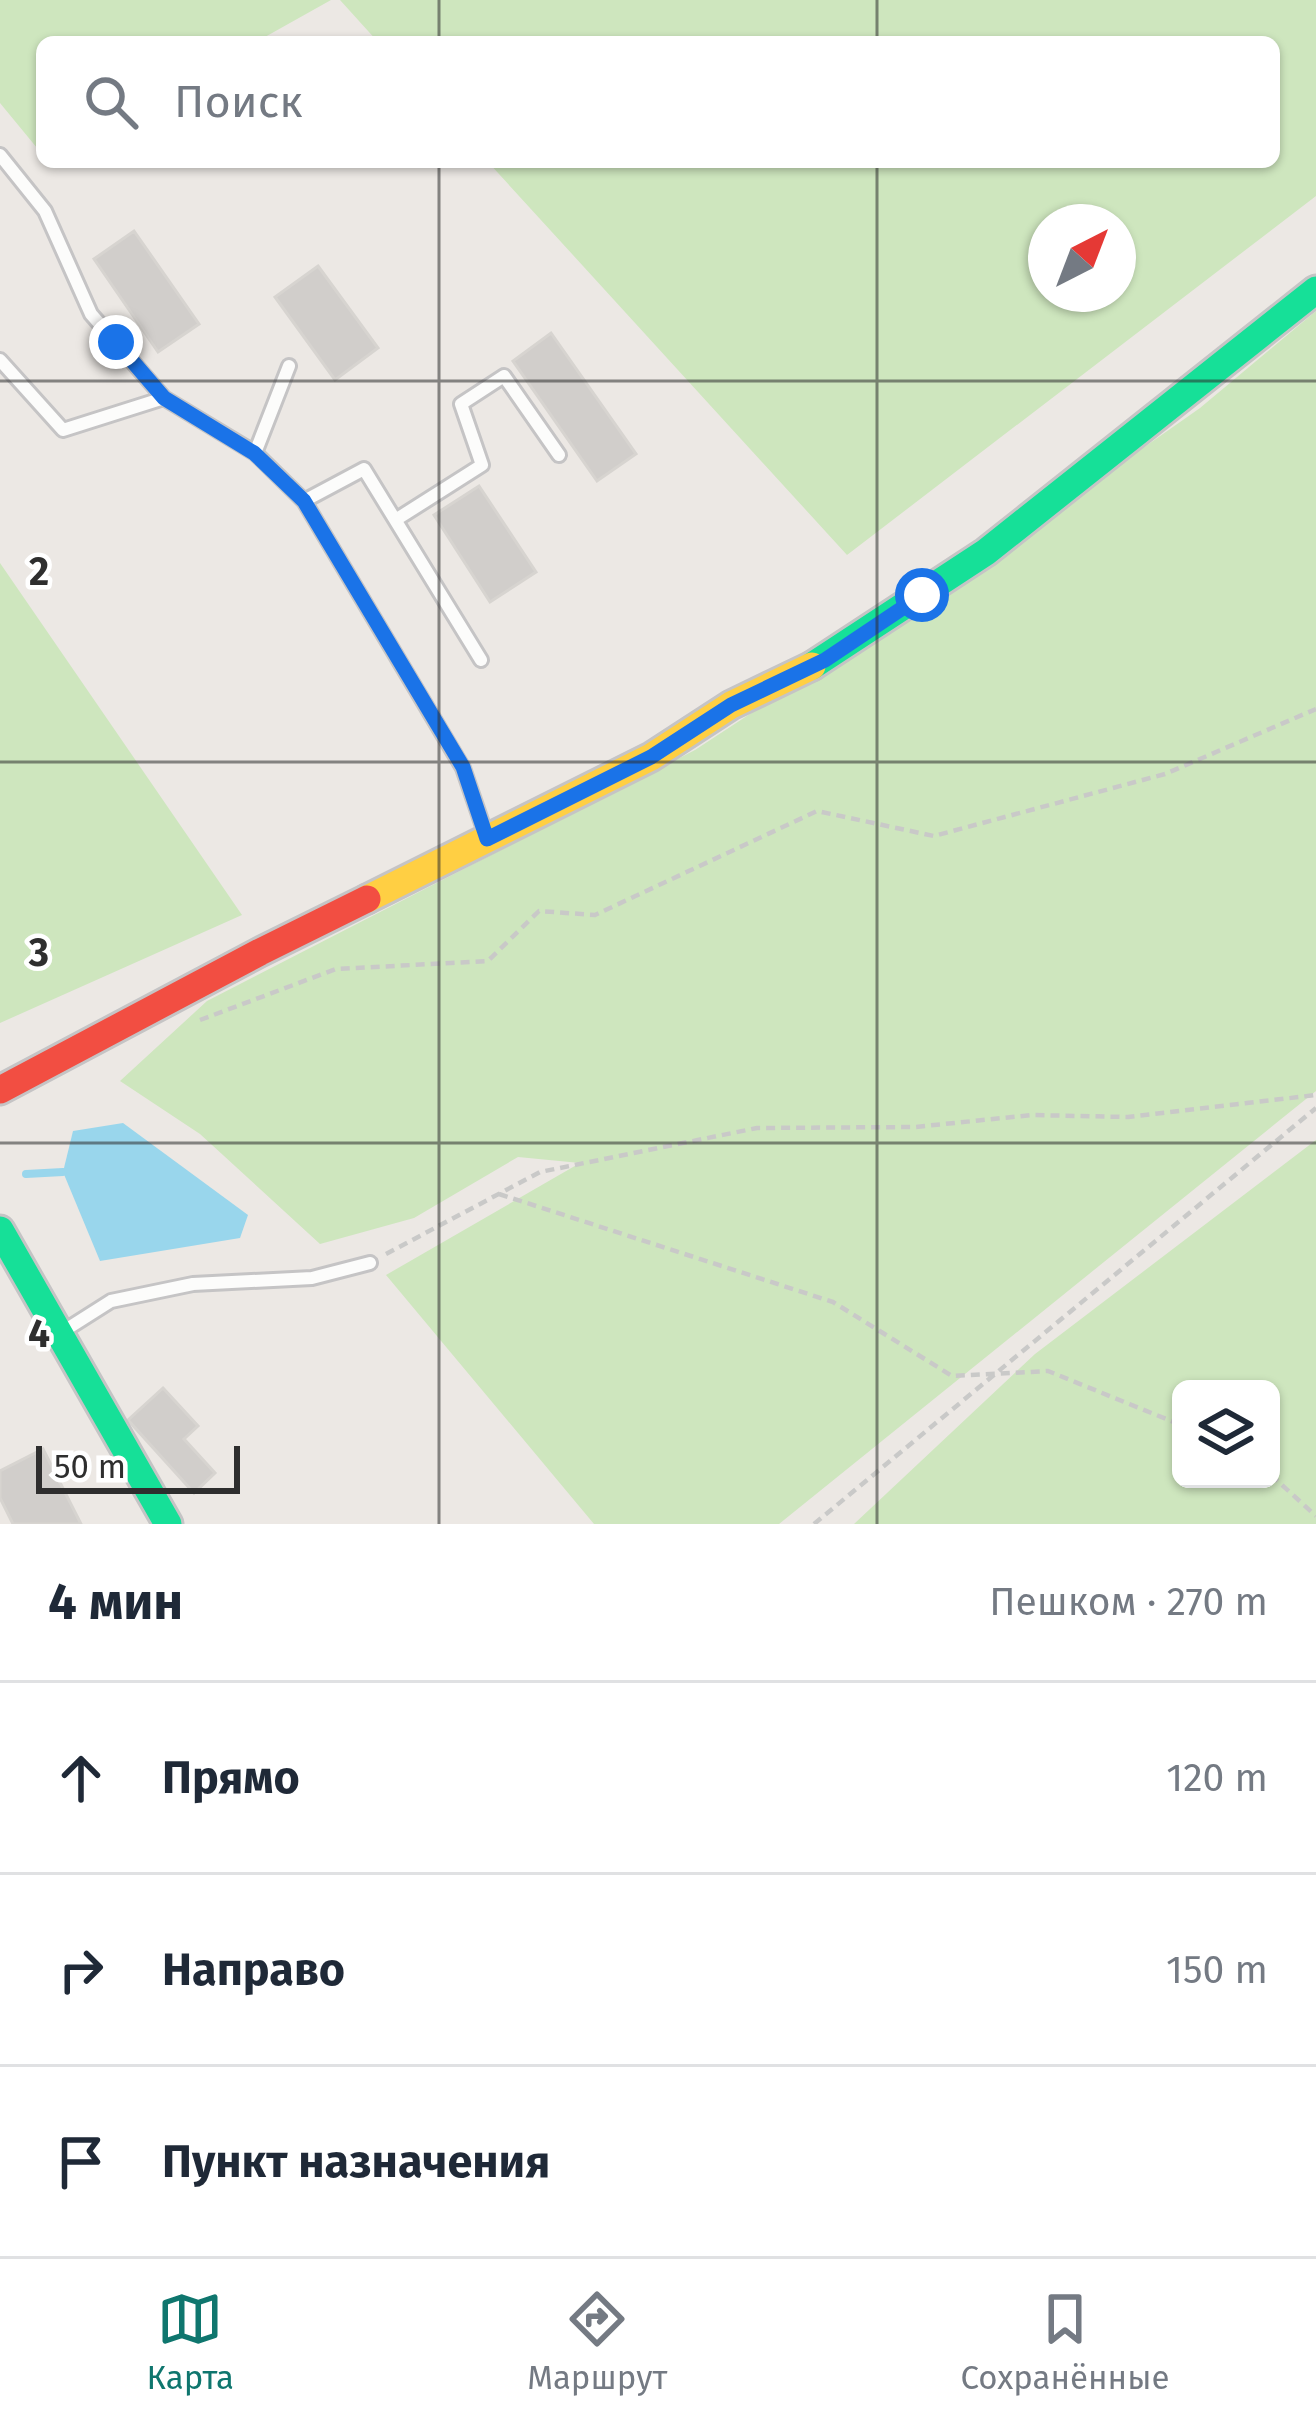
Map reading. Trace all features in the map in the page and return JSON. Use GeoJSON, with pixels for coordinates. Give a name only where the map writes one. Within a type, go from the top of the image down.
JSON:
{"type":"FeatureCollection","features":[{"type":"Feature","properties":{"kind":"street"},"geometry":{"type":"LineString","coordinates":[[0,1090],[260,952],[651,757],[731,705],[825,660],[986,553],[1316,290]]}},
{"type":"Feature","properties":{"kind":"street"},"geometry":{"type":"LineString","coordinates":[[0,1230],[168,1524]]}},
{"type":"Feature","properties":{"kind":"lane"},"geometry":{"type":"LineString","coordinates":[[0,155],[45,211],[91,314],[164,398],[254,453],[304,501],[463,767],[487,839]]}},
{"type":"Feature","properties":{"kind":"lane"},"geometry":{"type":"LineString","coordinates":[[0,360],[63,430],[164,398]]}},
{"type":"Feature","properties":{"kind":"lane"},"geometry":{"type":"LineString","coordinates":[[254,453],[289,367]]}},
{"type":"Feature","properties":{"kind":"lane"},"geometry":{"type":"LineString","coordinates":[[397,519],[482,465],[461,404],[504,376],[559,455]]}},
{"type":"Feature","properties":{"kind":"lane"},"geometry":{"type":"LineString","coordinates":[[304,501],[364,469],[481,660]]}},
{"type":"Feature","properties":{"kind":"lane"},"geometry":{"type":"LineString","coordinates":[[58,1334],[111,1301],[194,1284],[312,1278],[370,1263]]}},
{"type":"Feature","properties":{"kind":"path"},"geometry":{"type":"LineString","coordinates":[[201,1020],[336,969],[488,961],[539,910],[596,915],[817,811],[934,836],[1166,774],[1316,709]]}},
{"type":"Feature","properties":{"kind":"path"},"geometry":{"type":"LineString","coordinates":[[370,1263],[540,1172],[757,1128],[915,1127],[1032,1115],[1128,1117],[1316,1096]]}},
{"type":"Feature","properties":{"kind":"path"},"geometry":{"type":"LineString","coordinates":[[814,1524],[1316,1108]]}},
{"type":"Feature","properties":{"kind":"path"},"geometry":{"type":"LineString","coordinates":[[500,1194],[833,1302],[952,1376],[1048,1371],[1172,1421]]}},
{"type":"Feature","properties":{"kind":"path"},"geometry":{"type":"LineString","coordinates":[[1280,1483],[1316,1516]]}},
{"type":"Feature","properties":{"kind":"green space"},"geometry":{"type":"Polygon","coordinates":[[[0,0],[331,0],[267,36],[36,36],[36,147],[0,103],[0,0]]]}},
{"type":"Feature","properties":{"kind":"green space"},"geometry":{"type":"Polygon","coordinates":[[[340,0],[1316,0],[1316,196],[847,555],[493,168],[1280,168],[1280,36],[373,36],[340,0]]]}},
{"type":"Feature","properties":{"kind":"green space"},"geometry":{"type":"Polygon","coordinates":[[[1316,311],[1316,1091],[779,1524],[594,1524],[386,1275],[580,1163],[518,1157],[414,1218],[320,1244],[200,1134],[120,1081],[207,1001],[695,750],[965,573],[1200,408],[1316,311]]]}},
{"type":"Feature","properties":{"kind":"green space"},"geometry":{"type":"Polygon","coordinates":[[[0,563],[242,915],[0,1023],[0,563]]]}},
{"type":"Feature","properties":{"kind":"green space"},"geometry":{"type":"Polygon","coordinates":[[[1316,1140],[1316,1524],[854,1524],[1035,1354],[1316,1140]]]}},
{"type":"Feature","properties":{"kind":"water"},"geometry":{"type":"Polygon","coordinates":[[[123,1123],[248,1215],[240,1238],[100,1261],[63,1172],[73,1131],[123,1123]]]}},
{"type":"Feature","properties":{"kind":"building"},"geometry":{"type":"Polygon","coordinates":[[[134,231],[199,324],[158,352],[94,259],[134,231]]]}},
{"type":"Feature","properties":{"kind":"building"},"geometry":{"type":"Polygon","coordinates":[[[318,266],[378,348],[335,380],[275,297],[318,266]]]}},
{"type":"Feature","properties":{"kind":"building"},"geometry":{"type":"Polygon","coordinates":[[[551,333],[636,454],[597,481],[513,361],[551,333]]]}},
{"type":"Feature","properties":{"kind":"building"},"geometry":{"type":"Polygon","coordinates":[[[479,486],[536,572],[490,602],[434,515],[479,486]]]}},
{"type":"Feature","properties":{"kind":"building"},"geometry":{"type":"Polygon","coordinates":[[[163,1388],[198,1426],[184,1439],[215,1473],[194,1493],[128,1420],[163,1388]]]}},
{"type":"Feature","properties":{"kind":"building"},"geometry":{"type":"Polygon","coordinates":[[[43,1449],[81,1524],[13,1524],[0,1498],[0,1471],[43,1449]]]}},
{"type":"Feature","properties":{"kind":"waterway"},"geometry":{"type":"LineString","coordinates":[[26,1174],[63,1172]]}},
{"type":"Feature","properties":{"kind":"traffic: fast"},"geometry":{"type":"LineString","coordinates":[[812,666],[986,552],[1316,290]]}},
{"type":"Feature","properties":{"kind":"traffic: fast"},"geometry":{"type":"LineString","coordinates":[[0,1230],[168,1524]]}},
{"type":"Feature","properties":{"kind":"traffic: slow"},"geometry":{"type":"LineString","coordinates":[[367,899],[651,757],[731,705],[812,666]]}},
{"type":"Feature","properties":{"kind":"traffic: jam"},"geometry":{"type":"LineString","coordinates":[[0,1090],[367,899]]}},
{"type":"Feature","properties":{"kind":"route"},"geometry":{"type":"LineString","coordinates":[[116,342],[164,398],[254,453],[304,501],[463,767],[487,839],[651,757],[731,705],[825,660],[922,595]]}}]}
